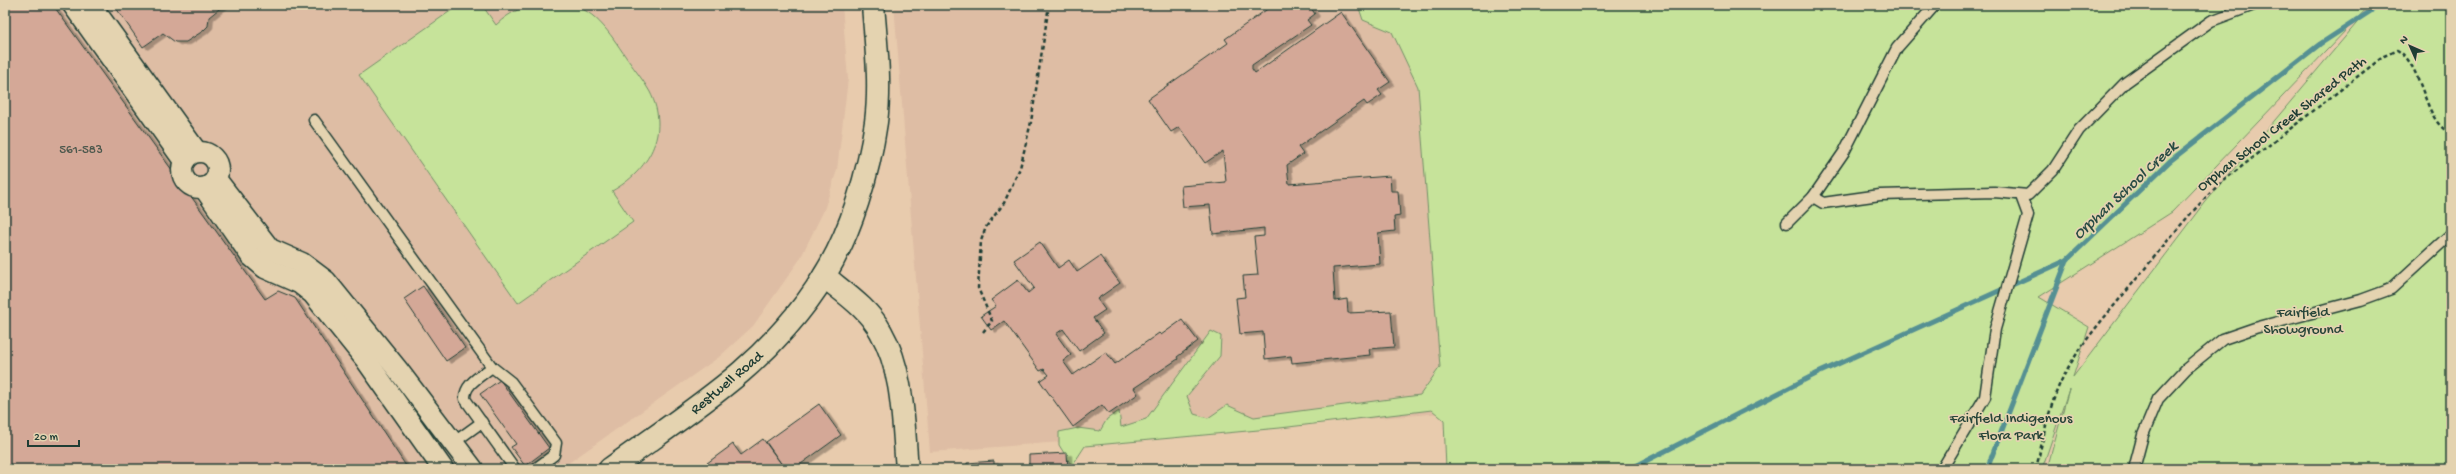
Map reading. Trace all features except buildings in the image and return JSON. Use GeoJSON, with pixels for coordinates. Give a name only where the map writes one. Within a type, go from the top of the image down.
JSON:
{"type":"FeatureCollection","features":[{"type":"Feature","properties":{"kind":"main road","name":"Restwell Road"},"geometry":{"type":"LineString","coordinates":[[610,469],[742,372],[784,329],[824,276],[847,228],[864,181],[876,122],[878,69],[873,5]]}},
{"type":"Feature","properties":{"kind":"main road"},"geometry":{"type":"LineString","coordinates":[[824,276],[873,320],[887,346],[898,385],[907,469]]}},
{"type":"Feature","properties":{"kind":"street"},"geometry":{"type":"LineString","coordinates":[[73,5],[190,157]]}},
{"type":"Feature","properties":{"kind":"street"},"geometry":{"type":"LineString","coordinates":[[91,5],[190,157]]}},
{"type":"Feature","properties":{"kind":"street"},"geometry":{"type":"LineString","coordinates":[[206,152],[216,160],[219,172],[210,184],[192,187],[184,179],[182,168],[190,157],[206,152]]}},
{"type":"Feature","properties":{"kind":"street"},"geometry":{"type":"LineString","coordinates":[[210,184],[270,249],[302,263],[326,281],[398,370],[473,469]]}},
{"type":"Feature","properties":{"kind":"street"},"geometry":{"type":"LineString","coordinates":[[210,184],[251,256],[266,268],[299,283],[313,294],[366,360],[443,469]]}},
{"type":"Feature","properties":{"kind":"lane"},"geometry":{"type":"LineString","coordinates":[[1787,223],[1813,197],[1844,152],[1897,48],[1935,5]]}},
{"type":"Feature","properties":{"kind":"lane"},"geometry":{"type":"LineString","coordinates":[[1813,197],[1823,203],[1880,195],[1994,192],[2021,196],[2028,195],[2053,170],[2079,130],[2125,83],[2211,21],[2254,5]]}},
{"type":"Feature","properties":{"kind":"lane"},"geometry":{"type":"LineString","coordinates":[[314,120],[492,367],[511,382],[556,443],[554,455],[537,468]]}},
{"type":"Feature","properties":{"kind":"lane"},"geometry":{"type":"LineString","coordinates":[[1942,469],[1985,397],[1995,329],[2028,215],[2021,196]]}},
{"type":"Feature","properties":{"kind":"lane"},"geometry":{"type":"LineString","coordinates":[[2134,469],[2143,435],[2158,399],[2186,369],[2223,339],[2255,328],[2361,300],[2391,288],[2451,234]]}},
{"type":"Feature","properties":{"kind":"lane"},"geometry":{"type":"LineString","coordinates":[[492,367],[465,392],[465,399],[515,469]]}},
{"type":"Feature","properties":{"kind":"lane"},"geometry":{"type":"LineString","coordinates":[[453,443],[482,422]]}},
{"type":"Feature","properties":{"kind":"path"},"geometry":{"type":"LineString","coordinates":[[983,332],[992,321],[978,288],[981,241],[986,227],[1004,203],[1020,168],[1031,122],[1049,5]]}},
{"type":"Feature","properties":{"kind":"path","name":"Orphan School Creek Shared Path"},"geometry":{"type":"LineString","coordinates":[[2036,469],[2045,430],[2057,391],[2067,368],[2087,339],[2199,203],[2223,181],[2384,56],[2396,50],[2402,53],[2413,70],[2438,124],[2451,133]]}},
{"type":"Feature","properties":{"kind":"shaded area"},"geometry":{"type":"Polygon","coordinates":[[[5,5],[842,5],[848,79],[837,170],[824,210],[800,259],[753,326],[719,357],[560,469],[5,469],[5,5]]]}},
{"type":"Feature","properties":{"kind":"shaded area"},"geometry":{"type":"Polygon","coordinates":[[[894,5],[1412,5],[1444,413],[930,452],[894,5]]]}},
{"type":"Feature","properties":{"kind":"green space"},"geometry":{"type":"Polygon","coordinates":[[[459,5],[482,5],[496,25],[507,16],[518,10],[531,6],[569,5],[579,7],[596,18],[610,35],[648,88],[656,107],[658,122],[657,136],[652,149],[645,162],[636,173],[625,183],[612,191],[633,222],[518,303],[359,75],[459,5]]]}},
{"type":"Feature","properties":{"kind":"green space"},"geometry":{"type":"Polygon","coordinates":[[[1358,5],[2370,5],[2172,212],[2039,297],[2089,327],[2073,377],[2205,203],[2372,5],[2451,5],[2451,469],[2047,469],[2069,389],[2042,469],[1446,469],[1444,420],[1432,410],[1280,428],[1085,446],[1072,466],[1059,445],[1059,432],[1078,428],[1100,431],[1107,419],[1119,411],[1121,427],[1146,419],[1211,331],[1221,336],[1220,356],[1187,396],[1194,414],[1208,418],[1227,405],[1254,417],[1420,395],[1440,367],[1418,87],[1392,32],[1363,20],[1358,5]]]}},
{"type":"Feature","properties":{"kind":"waterway","name":"Orphan School Creek"},"geometry":{"type":"LineString","coordinates":[[1987,469],[2067,260],[2170,161],[2320,44],[2380,5]]}},
{"type":"Feature","properties":{"kind":"waterway"},"geometry":{"type":"LineString","coordinates":[[1630,469],[1818,373],[2067,260]]}},
{"type":"Feature","properties":{"kind":"park label","name":"Fairfield Showground"},"geometry":{"type":"Point","coordinates":[2303,320]}},
{"type":"Feature","properties":{"kind":"park label","name":"Fairfield Indigenous Flora Park"},"geometry":{"type":"Point","coordinates":[2011,426]}}]}
